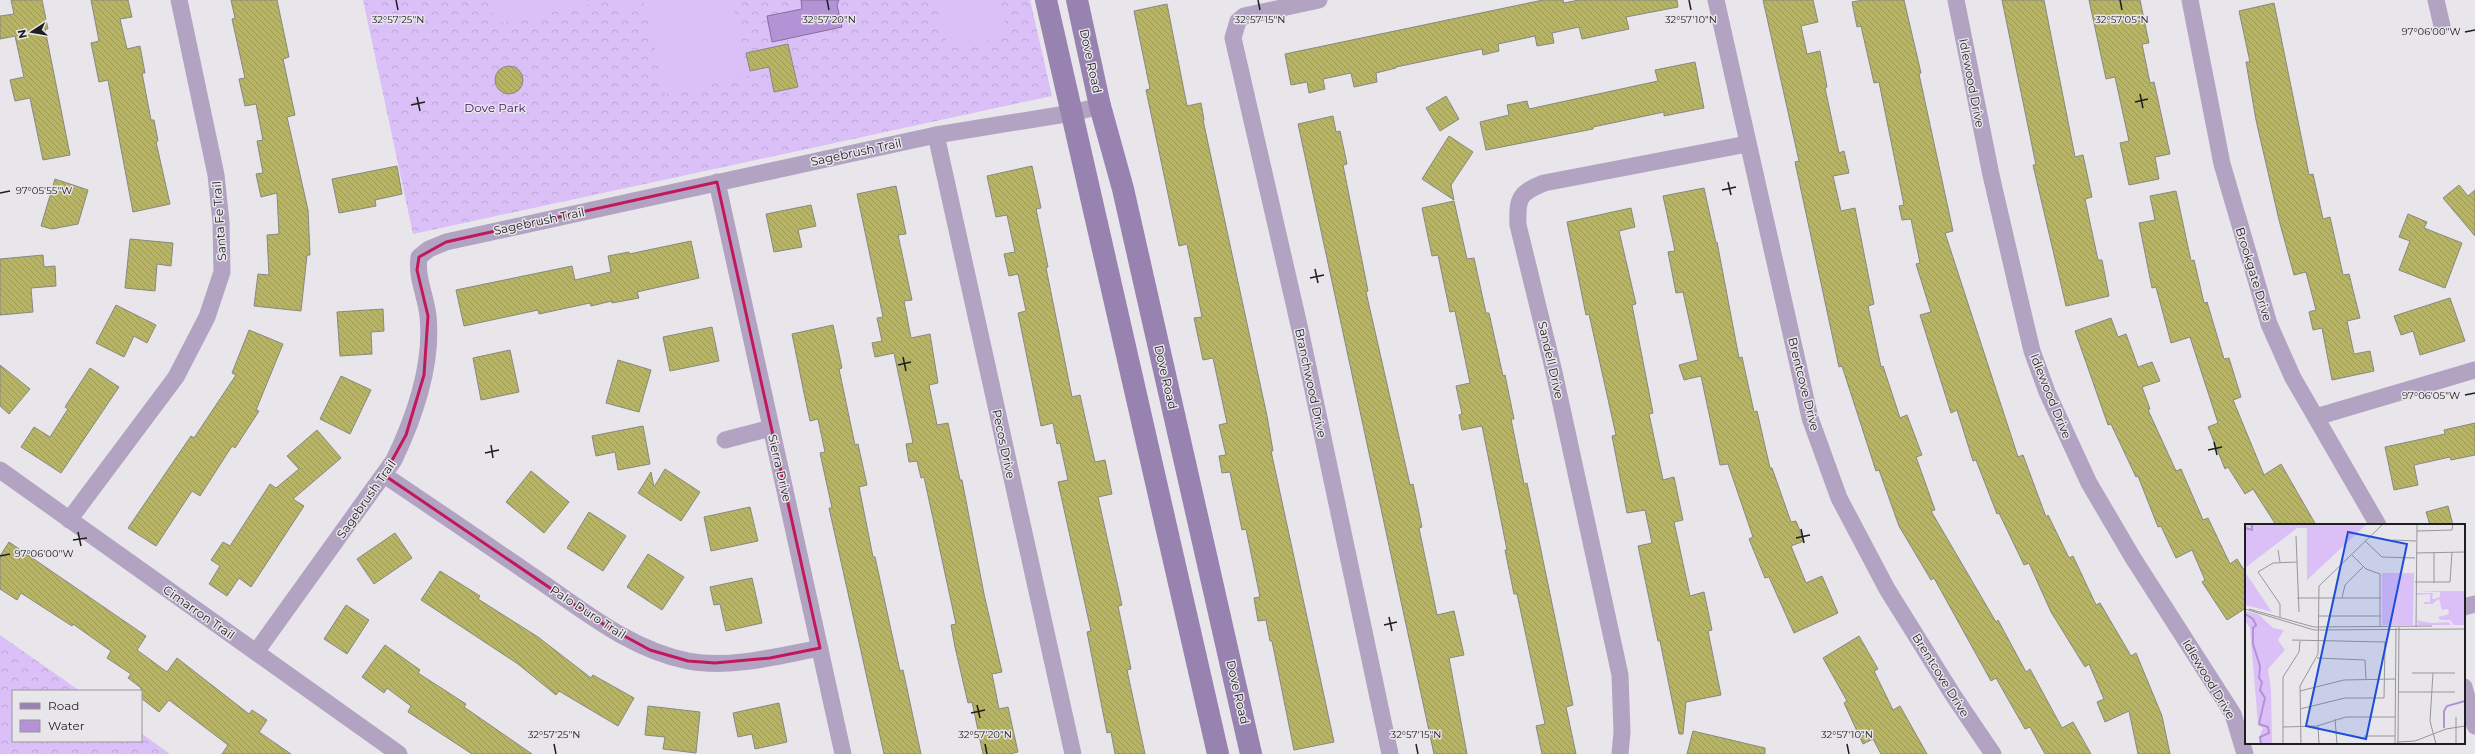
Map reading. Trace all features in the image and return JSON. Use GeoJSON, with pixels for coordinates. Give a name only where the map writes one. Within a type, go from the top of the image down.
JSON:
{"type":"FeatureCollection","features":[{"type":"Feature","properties":{"kind":"main road"},"geometry":{"type":"LineString","coordinates":[[1046,0],[1218,754]]}},
{"type":"Feature","properties":{"kind":"main road","name":"Dove Road"},"geometry":{"type":"LineString","coordinates":[[1077,0],[1100,106],[1123,189],[1251,754]]}},
{"type":"Feature","properties":{"kind":"street","name":"Santa Fe Trail"},"geometry":{"type":"LineString","coordinates":[[69,520],[176,377],[207,317],[222,272],[221,222],[216,175],[179,0]]}},
{"type":"Feature","properties":{"kind":"street","name":"Branchwood Drive"},"geometry":{"type":"LineString","coordinates":[[1319,0],[1244,16],[1238,21],[1233,38],[1301,334],[1390,754]]}},
{"type":"Feature","properties":{"kind":"street","name":"Brentcove Drive"},"geometry":{"type":"LineString","coordinates":[[1716,0],[1747,144],[1810,418],[1839,498],[1887,589],[1953,695],[1993,754]]}},
{"type":"Feature","properties":{"kind":"street","name":"Idlewood Drive"},"geometry":{"type":"LineString","coordinates":[[1956,0],[2017,288],[2032,351],[2047,392],[2093,490],[2132,558],[2232,714],[2245,754]]}},
{"type":"Feature","properties":{"kind":"street","name":"Brookgate Drive"},"geometry":{"type":"LineString","coordinates":[[2190,0],[2222,164],[2257,291],[2269,324],[2293,378],[2377,524]]}},
{"type":"Feature","properties":{"kind":"street"},"geometry":{"type":"LineString","coordinates":[[2436,0],[2442,26]]}},
{"type":"Feature","properties":{"kind":"street","name":"Sagebrush Trail"},"geometry":{"type":"LineString","coordinates":[[256,652],[384,475],[394,460],[406,435],[424,375],[428,316],[417,270],[420,257],[446,242],[936,135],[1072,113],[1100,106]]}},
{"type":"Feature","properties":{"kind":"street","name":"Pecos Drive"},"geometry":{"type":"LineString","coordinates":[[936,135],[1073,754]]}},
{"type":"Feature","properties":{"kind":"street","name":"Sandell Drive"},"geometry":{"type":"LineString","coordinates":[[1620,754],[1622,732],[1620,675],[1554,372],[1518,225],[1518,205],[1521,196],[1529,189],[1544,183],[1747,144]]}},
{"type":"Feature","properties":{"kind":"street","name":"Sierra Drive"},"geometry":{"type":"LineString","coordinates":[[717,182],[843,754]]}},
{"type":"Feature","properties":{"kind":"street"},"geometry":{"type":"LineString","coordinates":[[2316,417],[2475,370]]}},
{"type":"Feature","properties":{"kind":"street"},"geometry":{"type":"LineString","coordinates":[[725,440],[771,428]]}},
{"type":"Feature","properties":{"kind":"street","name":"Cimarron Trail"},"geometry":{"type":"LineString","coordinates":[[0,470],[398,754]]}},
{"type":"Feature","properties":{"kind":"street","name":"Palo Duro Trail"},"geometry":{"type":"LineString","coordinates":[[384,475],[606,626],[650,650],[688,661],[715,663],[770,658],[820,648]]}},
{"type":"Feature","properties":{"kind":"street"},"geometry":{"type":"LineString","coordinates":[[2465,607],[2475,604]]}},
{"type":"Feature","properties":{"kind":"street"},"geometry":{"type":"LineString","coordinates":[[2465,690],[2475,726]]}},
{"type":"Feature","properties":{"kind":"highlighted area"},"geometry":{"type":"Polygon","coordinates":[[[717,182],[820,648],[770,658],[715,663],[688,661],[650,650],[606,626],[384,475],[406,435],[424,375],[428,316],[417,270],[419,257],[446,242],[717,182]]]}},
{"type":"Feature","properties":{"kind":"green space","name":"Dove Park"},"geometry":{"type":"Polygon","coordinates":[[[363,0],[1030,0],[1052,96],[413,234],[363,0]]]}},
{"type":"Feature","properties":{"kind":"green space"},"geometry":{"type":"Polygon","coordinates":[[[490,0],[595,0],[595,3],[495,24],[490,0]]]}},
{"type":"Feature","properties":{"kind":"green space"},"geometry":{"type":"Polygon","coordinates":[[[618,0],[732,0],[748,76],[665,94],[645,3],[620,8],[618,0]]]}},
{"type":"Feature","properties":{"kind":"green space"},"geometry":{"type":"Polygon","coordinates":[[[937,0],[1001,0],[1008,36],[948,49],[937,0]]]}},
{"type":"Feature","properties":{"kind":"green space"},"geometry":{"type":"Polygon","coordinates":[[[0,635],[79,690],[12,690],[12,742],[142,742],[142,734],[170,754],[0,754],[0,635]]]}},
{"type":"Feature","properties":{"kind":"water"},"geometry":{"type":"Polygon","coordinates":[[[801,0],[839,0],[837,5],[842,27],[772,42],[767,16],[802,9],[801,0]]]}},
{"type":"Feature","properties":{"kind":"building"},"geometry":{"type":"Polygon","coordinates":[[[11,0],[42,0],[48,29],[45,29],[70,155],[43,160],[30,98],[15,101],[10,80],[24,77],[15,36],[0,39],[0,16],[14,14],[11,0]]]}},
{"type":"Feature","properties":{"kind":"building"},"geometry":{"type":"Polygon","coordinates":[[[91,0],[128,0],[132,17],[120,19],[127,49],[140,46],[145,73],[142,73],[151,120],[154,120],[158,141],[156,142],[170,204],[133,212],[108,80],[99,82],[91,43],[99,41],[91,0]]]}},
{"type":"Feature","properties":{"kind":"building"},"geometry":{"type":"Polygon","coordinates":[[[231,0],[277,0],[289,57],[283,59],[295,115],[287,117],[308,210],[310,255],[307,255],[301,311],[254,306],[258,274],[269,275],[267,235],[279,234],[277,193],[261,197],[256,174],[263,173],[257,141],[263,140],[256,104],[245,106],[239,79],[245,78],[232,19],[235,18],[231,0]]]}},
{"type":"Feature","properties":{"kind":"building"},"geometry":{"type":"Polygon","coordinates":[[[1543,0],[1563,0],[1564,3],[1579,0],[1677,0],[1678,7],[1626,17],[1629,29],[1582,39],[1579,27],[1552,33],[1554,43],[1537,46],[1535,36],[1498,44],[1499,51],[1483,55],[1482,49],[1396,67],[1376,73],[1377,82],[1354,87],[1351,73],[1323,79],[1325,89],[1309,93],[1307,82],[1291,85],[1285,54],[1543,0]]]}},
{"type":"Feature","properties":{"kind":"building"},"geometry":{"type":"Polygon","coordinates":[[[1763,0],[1813,0],[1818,22],[1801,26],[1807,54],[1820,51],[1827,87],[1825,88],[1839,153],[1844,151],[1849,173],[1833,176],[1841,211],[1855,208],[1874,304],[1868,306],[1881,367],[1883,366],[1900,418],[1907,415],[1922,455],[1916,457],[1935,510],[1931,511],[1996,622],[1998,620],[2026,672],[2030,669],[2062,728],[2073,722],[2091,754],[2045,754],[2030,727],[2025,729],[1996,678],[1991,681],[1934,578],[1931,580],[1899,526],[1879,470],[1876,471],[1842,366],[1839,367],[1795,162],[1799,161],[1763,0]]]}},
{"type":"Feature","properties":{"kind":"building"},"geometry":{"type":"Polygon","coordinates":[[[1863,0],[1904,0],[1921,73],[1919,74],[1953,231],[1945,233],[2018,457],[2023,455],[2046,517],[2048,515],[2069,558],[2073,556],[2096,605],[2100,603],[2131,656],[2136,653],[2162,716],[2170,754],[2138,754],[2129,711],[2105,722],[2097,702],[2104,699],[2089,664],[2085,667],[2051,612],[2029,563],[2024,565],[1999,513],[1997,514],[1976,460],[1973,461],[1957,410],[1951,413],[1920,315],[1931,312],[1916,264],[1920,263],[1911,219],[1902,220],[1899,206],[1904,205],[1879,82],[1874,83],[1861,26],[1857,27],[1852,2],[1863,0]]]}},
{"type":"Feature","properties":{"kind":"building"},"geometry":{"type":"Polygon","coordinates":[[[2002,0],[2044,0],[2075,157],[2083,155],[2092,197],[2085,199],[2098,260],[2102,260],[2109,296],[2066,306],[2033,165],[2036,165],[2002,0]]]}},
{"type":"Feature","properties":{"kind":"building"},"geometry":{"type":"Polygon","coordinates":[[[2089,0],[2140,0],[2149,43],[2142,44],[2150,83],[2154,82],[2170,154],[2155,157],[2159,179],[2129,185],[2120,143],[2129,141],[2115,77],[2106,79],[2089,0]]]}},
{"type":"Feature","properties":{"kind":"building"},"geometry":{"type":"Polygon","coordinates":[[[2274,3],[2309,175],[2313,174],[2323,219],[2330,217],[2343,275],[2349,274],[2360,318],[2347,321],[2354,354],[2370,351],[2374,371],[2332,380],[2322,328],[2313,330],[2309,312],[2316,310],[2306,272],[2294,275],[2279,220],[2256,120],[2246,62],[2250,62],[2239,11],[2274,3]]]}},
{"type":"Feature","properties":{"kind":"building"},"geometry":{"type":"Polygon","coordinates":[[[1167,4],[1187,106],[1201,103],[1203,120],[1267,416],[1273,451],[1271,451],[1334,742],[1294,750],[1272,641],[1270,641],[1266,620],[1258,621],[1254,598],[1260,597],[1246,529],[1242,530],[1230,472],[1222,473],[1219,456],[1226,455],[1219,425],[1227,423],[1213,358],[1203,360],[1194,318],[1202,317],[1187,244],[1179,246],[1146,90],[1150,89],[1134,11],[1167,4]]]}},
{"type":"Feature","properties":{"kind":"building"},"geometry":{"type":"Polygon","coordinates":[[[788,44],[798,87],[774,92],[769,67],[750,71],[746,53],[788,44]]]}},
{"type":"Feature","properties":{"kind":"building"},"geometry":{"type":"Polygon","coordinates":[[[1695,62],[1704,108],[1664,116],[1664,112],[1593,127],[1593,129],[1486,150],[1480,122],[1509,115],[1507,105],[1527,101],[1529,109],[1658,81],[1655,70],[1695,62]]]}},
{"type":"Feature","properties":{"kind":"building"},"geometry":{"type":"Polygon","coordinates":[[[509,66],[519,70],[523,80],[519,90],[509,94],[499,90],[495,80],[499,70],[509,66]]]}},
{"type":"Feature","properties":{"kind":"building"},"geometry":{"type":"Polygon","coordinates":[[[1446,96],[1459,119],[1440,131],[1426,108],[1446,96]]]}},
{"type":"Feature","properties":{"kind":"building"},"geometry":{"type":"Polygon","coordinates":[[[1333,116],[1336,132],[1340,131],[1347,164],[1343,165],[1368,291],[1366,292],[1410,485],[1413,484],[1422,527],[1419,528],[1437,615],[1454,611],[1464,655],[1449,658],[1467,754],[1434,754],[1298,124],[1333,116]]]}},
{"type":"Feature","properties":{"kind":"building"},"geometry":{"type":"Polygon","coordinates":[[[1449,136],[1473,152],[1451,185],[1454,200],[1422,179],[1449,136]]]}},
{"type":"Feature","properties":{"kind":"building"},"geometry":{"type":"Polygon","coordinates":[[[397,166],[402,194],[375,200],[376,206],[339,213],[332,179],[397,166]]]}},
{"type":"Feature","properties":{"kind":"building"},"geometry":{"type":"Polygon","coordinates":[[[1032,166],[1041,208],[1036,209],[1048,267],[1046,268],[1072,397],[1080,395],[1095,462],[1105,460],[1112,494],[1098,497],[1122,605],[1118,606],[1131,669],[1127,670],[1145,754],[1115,754],[1111,732],[1107,733],[1087,632],[1091,631],[1058,482],[1068,480],[1060,443],[1057,444],[1053,423],[1041,426],[1018,313],[1026,311],[1018,274],[1009,276],[1004,254],[1015,252],[1007,215],[996,217],[987,176],[1032,166]]]}},
{"type":"Feature","properties":{"kind":"building"},"geometry":{"type":"Polygon","coordinates":[[[55,179],[88,190],[78,224],[52,229],[41,226],[55,179]]]}},
{"type":"Feature","properties":{"kind":"building"},"geometry":{"type":"Polygon","coordinates":[[[2459,185],[2468,196],[2475,190],[2475,236],[2443,198],[2459,185]]]}},
{"type":"Feature","properties":{"kind":"building"},"geometry":{"type":"Polygon","coordinates":[[[896,186],[906,234],[898,235],[912,300],[904,301],[911,338],[930,334],[938,383],[929,385],[937,425],[948,423],[960,480],[962,480],[984,594],[1002,672],[992,674],[999,709],[1008,707],[1018,752],[1010,754],[983,754],[972,702],[968,703],[955,647],[951,625],[956,624],[924,477],[921,478],[917,461],[909,462],[906,444],[913,443],[894,353],[875,357],[872,343],[882,341],[877,318],[883,317],[857,194],[896,186]]]}},
{"type":"Feature","properties":{"kind":"building"},"geometry":{"type":"Polygon","coordinates":[[[1704,188],[1716,243],[1717,242],[1739,358],[1742,357],[1754,412],[1757,411],[1770,468],[1772,468],[1791,522],[1796,521],[1804,541],[1791,546],[1806,583],[1822,576],[1838,613],[1794,633],[1769,577],[1765,578],[1749,539],[1753,537],[1728,464],[1720,465],[1701,376],[1684,380],[1679,365],[1698,360],[1683,292],[1676,293],[1668,252],[1675,251],[1663,196],[1704,188]]]}},
{"type":"Feature","properties":{"kind":"building"},"geometry":{"type":"Polygon","coordinates":[[[2176,191],[2191,261],[2194,260],[2204,303],[2207,302],[2224,359],[2229,358],[2241,397],[2233,400],[2264,475],[2281,464],[2315,524],[2275,524],[2253,489],[2245,494],[2228,467],[2225,469],[2208,427],[2218,423],[2190,337],[2171,343],[2156,287],[2152,288],[2139,223],[2155,220],[2150,196],[2176,191]]]}},
{"type":"Feature","properties":{"kind":"building"},"geometry":{"type":"Polygon","coordinates":[[[1454,201],[1467,259],[1474,258],[1486,313],[1489,313],[1503,376],[1505,375],[1514,419],[1511,419],[1524,484],[1527,483],[1573,705],[1566,707],[1576,754],[1542,754],[1536,726],[1545,724],[1517,594],[1514,594],[1505,550],[1507,550],[1482,426],[1462,430],[1459,415],[1462,414],[1456,386],[1470,383],[1455,311],[1450,312],[1438,255],[1432,256],[1422,208],[1454,201]]]}},
{"type":"Feature","properties":{"kind":"building"},"geometry":{"type":"Polygon","coordinates":[[[811,205],[816,226],[798,230],[802,247],[774,252],[766,214],[811,205]]]}},
{"type":"Feature","properties":{"kind":"building"},"geometry":{"type":"Polygon","coordinates":[[[1631,208],[1635,227],[1619,231],[1636,304],[1632,305],[1653,413],[1649,414],[1663,480],[1674,477],[1683,520],[1674,522],[1690,596],[1704,592],[1712,630],[1708,631],[1721,695],[1686,702],[1683,734],[1679,734],[1660,641],[1658,641],[1638,546],[1652,543],[1645,510],[1627,513],[1612,436],[1616,435],[1589,314],[1586,315],[1567,222],[1631,208]]]}},
{"type":"Feature","properties":{"kind":"building"},"geometry":{"type":"Polygon","coordinates":[[[2408,214],[2427,222],[2424,228],[2462,243],[2445,288],[2399,270],[2410,241],[2399,237],[2408,214]]]}},
{"type":"Feature","properties":{"kind":"building"},"geometry":{"type":"Polygon","coordinates":[[[130,239],[173,243],[171,266],[157,264],[155,291],[125,288],[130,239]]]}},
{"type":"Feature","properties":{"kind":"building"},"geometry":{"type":"Polygon","coordinates":[[[691,241],[699,278],[637,292],[639,298],[612,303],[612,301],[591,306],[590,303],[539,314],[538,310],[464,326],[456,290],[572,266],[575,280],[611,272],[608,256],[629,252],[629,254],[691,241]]]}},
{"type":"Feature","properties":{"kind":"building"},"geometry":{"type":"Polygon","coordinates":[[[43,255],[44,267],[55,266],[56,286],[31,288],[33,312],[0,315],[0,259],[43,255]]]}},
{"type":"Feature","properties":{"kind":"building"},"geometry":{"type":"Polygon","coordinates":[[[2450,298],[2465,341],[2420,355],[2413,331],[2401,335],[2394,316],[2450,298]]]}},
{"type":"Feature","properties":{"kind":"building"},"geometry":{"type":"Polygon","coordinates":[[[116,305],[156,325],[147,343],[134,336],[124,357],[96,343],[116,305]]]}},
{"type":"Feature","properties":{"kind":"building"},"geometry":{"type":"Polygon","coordinates":[[[383,309],[384,331],[371,332],[372,354],[340,356],[337,312],[383,309]]]}},
{"type":"Feature","properties":{"kind":"building"},"geometry":{"type":"Polygon","coordinates":[[[2111,318],[2118,337],[2126,334],[2138,367],[2152,362],[2160,381],[2142,387],[2150,409],[2148,410],[2176,471],[2181,469],[2203,520],[2208,518],[2230,564],[2237,559],[2245,571],[2245,609],[2227,620],[2202,582],[2205,580],[2192,550],[2176,558],[2161,526],[2158,527],[2138,476],[2136,477],[2111,424],[2108,425],[2075,331],[2111,318]]]}},
{"type":"Feature","properties":{"kind":"building"},"geometry":{"type":"Polygon","coordinates":[[[833,325],[842,368],[839,369],[855,445],[858,444],[867,485],[859,487],[873,557],[875,557],[900,671],[903,670],[921,754],[884,754],[829,508],[832,508],[820,453],[825,452],[818,419],[810,421],[804,393],[792,334],[833,325]]]}},
{"type":"Feature","properties":{"kind":"building"},"geometry":{"type":"Polygon","coordinates":[[[712,327],[719,361],[670,371],[663,337],[712,327]]]}},
{"type":"Feature","properties":{"kind":"building"},"geometry":{"type":"Polygon","coordinates":[[[249,330],[283,344],[256,410],[259,411],[235,448],[232,446],[200,496],[192,491],[156,546],[128,528],[191,436],[194,438],[236,375],[232,373],[249,330]]]}},
{"type":"Feature","properties":{"kind":"building"},"geometry":{"type":"Polygon","coordinates":[[[510,350],[519,392],[481,400],[473,358],[510,350]]]}},
{"type":"Feature","properties":{"kind":"building"},"geometry":{"type":"Polygon","coordinates":[[[618,360],[651,370],[639,412],[606,403],[618,360]]]}},
{"type":"Feature","properties":{"kind":"building"},"geometry":{"type":"Polygon","coordinates":[[[0,365],[30,389],[9,414],[0,406],[0,365]]]}},
{"type":"Feature","properties":{"kind":"building"},"geometry":{"type":"Polygon","coordinates":[[[90,368],[119,387],[61,473],[21,447],[34,427],[50,437],[68,409],[65,407],[90,368]]]}},
{"type":"Feature","properties":{"kind":"building"},"geometry":{"type":"Polygon","coordinates":[[[341,376],[371,390],[350,434],[320,419],[341,376]]]}},
{"type":"Feature","properties":{"kind":"building"},"geometry":{"type":"Polygon","coordinates":[[[2475,423],[2475,455],[2451,460],[2450,457],[2414,465],[2418,485],[2394,490],[2385,447],[2445,434],[2444,430],[2475,423]]]}},
{"type":"Feature","properties":{"kind":"building"},"geometry":{"type":"Polygon","coordinates":[[[643,426],[650,464],[618,470],[615,452],[596,456],[592,436],[643,426]]]}},
{"type":"Feature","properties":{"kind":"building"},"geometry":{"type":"Polygon","coordinates":[[[317,430],[341,458],[293,499],[304,506],[251,587],[239,578],[227,596],[209,584],[220,566],[211,560],[223,542],[230,546],[270,484],[276,488],[299,469],[287,456],[317,430]]]}},
{"type":"Feature","properties":{"kind":"building"},"geometry":{"type":"Polygon","coordinates":[[[665,469],[700,492],[681,521],[638,493],[651,472],[654,487],[665,469]]]}},
{"type":"Feature","properties":{"kind":"building"},"geometry":{"type":"Polygon","coordinates":[[[531,471],[569,502],[544,533],[506,502],[531,471]]]}},
{"type":"Feature","properties":{"kind":"building"},"geometry":{"type":"Polygon","coordinates":[[[2448,506],[2453,524],[2430,524],[2426,512],[2448,506]]]}},
{"type":"Feature","properties":{"kind":"building"},"geometry":{"type":"Polygon","coordinates":[[[750,507],[758,541],[711,551],[704,517],[750,507]]]}},
{"type":"Feature","properties":{"kind":"building"},"geometry":{"type":"Polygon","coordinates":[[[589,512],[626,536],[603,571],[567,548],[589,512]]]}},
{"type":"Feature","properties":{"kind":"building"},"geometry":{"type":"Polygon","coordinates":[[[395,533],[412,558],[374,584],[357,559],[395,533]]]}},
{"type":"Feature","properties":{"kind":"building"},"geometry":{"type":"Polygon","coordinates":[[[9,542],[146,636],[137,650],[167,672],[177,658],[249,714],[252,710],[267,720],[259,732],[291,754],[222,754],[228,745],[169,700],[159,712],[142,699],[141,688],[128,678],[131,674],[107,658],[111,651],[73,624],[72,626],[21,593],[17,600],[0,589],[0,556],[9,542]]]}},
{"type":"Feature","properties":{"kind":"building"},"geometry":{"type":"Polygon","coordinates":[[[648,554],[684,577],[662,610],[627,587],[648,554]]]}},
{"type":"Feature","properties":{"kind":"building"},"geometry":{"type":"Polygon","coordinates":[[[440,571],[480,596],[478,599],[538,637],[591,678],[593,675],[634,698],[618,726],[559,691],[556,695],[518,664],[421,600],[440,571]]]}},
{"type":"Feature","properties":{"kind":"building"},"geometry":{"type":"Polygon","coordinates":[[[752,578],[762,623],[726,631],[720,604],[714,605],[710,587],[752,578]]]}},
{"type":"Feature","properties":{"kind":"building"},"geometry":{"type":"Polygon","coordinates":[[[346,605],[369,620],[347,654],[324,639],[346,605]]]}},
{"type":"Feature","properties":{"kind":"building"},"geometry":{"type":"Polygon","coordinates":[[[1859,636],[1878,669],[1874,671],[1893,710],[1900,706],[1927,754],[1881,754],[1873,739],[1863,744],[1844,703],[1847,701],[1823,658],[1859,636]]]}},
{"type":"Feature","properties":{"kind":"building"},"geometry":{"type":"Polygon","coordinates":[[[385,645],[420,670],[418,673],[466,704],[464,707],[532,754],[472,754],[408,712],[411,706],[387,688],[384,693],[362,677],[385,645]]]}},
{"type":"Feature","properties":{"kind":"building"},"geometry":{"type":"Polygon","coordinates":[[[779,703],[787,742],[755,749],[752,734],[738,737],[733,713],[779,703]]]}},
{"type":"Feature","properties":{"kind":"building"},"geometry":{"type":"Polygon","coordinates":[[[648,706],[700,712],[696,753],[663,749],[665,737],[645,735],[648,706]]]}},
{"type":"Feature","properties":{"kind":"building"},"geometry":{"type":"Polygon","coordinates":[[[1693,731],[1765,748],[1765,754],[1687,754],[1693,731]]]}}]}
